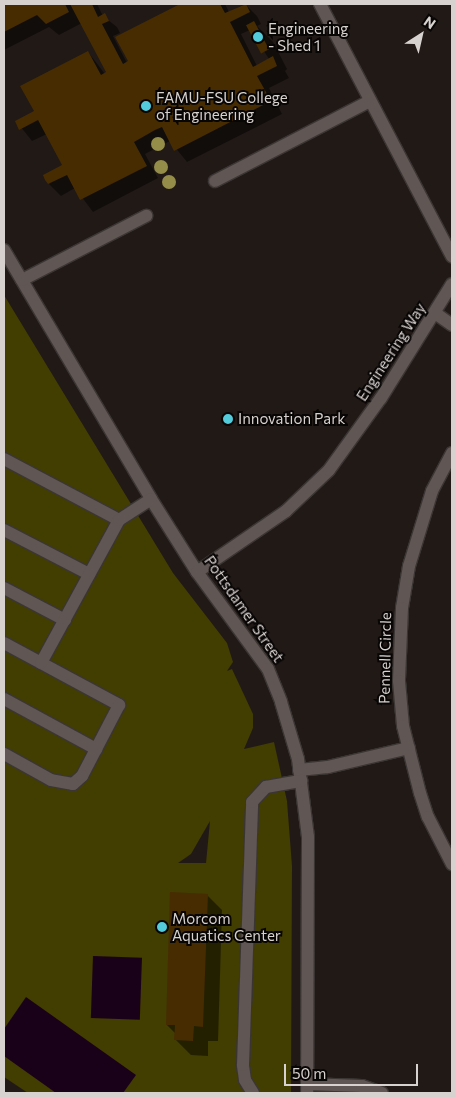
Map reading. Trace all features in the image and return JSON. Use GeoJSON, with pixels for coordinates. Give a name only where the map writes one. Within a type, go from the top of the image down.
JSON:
{"type":"FeatureCollection","features":[{"type":"Feature","properties":{"kind":"street"},"geometry":{"type":"LineString","coordinates":[[320,4],[452,257]]}},
{"type":"Feature","properties":{"kind":"street"},"geometry":{"type":"LineString","coordinates":[[215,181],[370,101]]}},
{"type":"Feature","properties":{"kind":"street"},"geometry":{"type":"LineString","coordinates":[[22,280],[146,216]]}},
{"type":"Feature","properties":{"kind":"street","name":"Pottsdamer Street"},"geometry":{"type":"LineString","coordinates":[[4,250],[151,499],[197,572],[268,669],[281,702],[300,775],[308,837],[307,1089]]}},
{"type":"Feature","properties":{"kind":"street","name":"Engineering Way"},"geometry":{"type":"LineString","coordinates":[[197,572],[286,511],[329,470],[366,420],[436,313],[452,284]]}},
{"type":"Feature","properties":{"kind":"street"},"geometry":{"type":"LineString","coordinates":[[436,313],[452,325]]}},
{"type":"Feature","properties":{"kind":"street","name":"Pennell Circle"},"geometry":{"type":"LineString","coordinates":[[452,453],[432,491],[418,531],[402,608],[399,704],[428,817],[452,864]]}},
{"type":"Feature","properties":{"kind":"street"},"geometry":{"type":"LineString","coordinates":[[4,459],[118,520]]}},
{"type":"Feature","properties":{"kind":"street"},"geometry":{"type":"LineString","coordinates":[[41,663],[118,520],[151,499]]}},
{"type":"Feature","properties":{"kind":"street"},"geometry":{"type":"LineString","coordinates":[[4,530],[89,574]]}},
{"type":"Feature","properties":{"kind":"street"},"geometry":{"type":"LineString","coordinates":[[4,588],[64,620]]}},
{"type":"Feature","properties":{"kind":"street"},"geometry":{"type":"LineString","coordinates":[[4,643],[120,705],[82,776],[73,784],[51,780],[4,754]]}},
{"type":"Feature","properties":{"kind":"street"},"geometry":{"type":"LineString","coordinates":[[4,699],[96,749]]}},
{"type":"Feature","properties":{"kind":"street"},"geometry":{"type":"LineString","coordinates":[[253,1093],[245,1080],[243,1065],[252,802],[266,787],[300,775],[409,748]]}},
{"type":"Feature","properties":{"kind":"street"},"geometry":{"type":"LineString","coordinates":[[307,1089],[362,1086],[382,1093]]}},
{"type":"Feature","properties":{"kind":"shaded area"},"geometry":{"type":"Polygon","coordinates":[[[4,295],[173,573],[227,643],[233,662],[227,671],[232,669],[253,714],[253,728],[244,749],[274,742],[287,801],[292,866],[291,1093],[28,1093],[4,1077],[4,295]],[[210,821],[191,854],[178,863],[206,863],[210,821]]]}},
{"type":"Feature","properties":{"kind":"shaded area"},"geometry":{"type":"Polygon","coordinates":[[[93,956],[142,958],[140,1020],[91,1018],[93,956]]]}},
{"type":"Feature","properties":{"kind":"shaded area"},"geometry":{"type":"Polygon","coordinates":[[[26,997],[136,1075],[123,1093],[56,1093],[4,1056],[4,1029],[26,997]]]}},
{"type":"Feature","properties":{"kind":"building"},"geometry":{"type":"Polygon","coordinates":[[[4,4],[65,4],[69,12],[46,24],[37,15],[4,32],[4,4]]]}},
{"type":"Feature","properties":{"kind":"building","name":"FAMU-FSU College of Engineering"},"geometry":{"type":"Polygon","coordinates":[[[70,4],[92,4],[98,17],[105,13],[109,21],[102,24],[123,64],[128,61],[115,37],[180,4],[220,4],[225,13],[246,4],[250,12],[230,22],[253,67],[273,56],[277,66],[257,76],[271,101],[174,151],[162,127],[155,130],[134,142],[147,166],[80,200],[67,175],[48,184],[45,180],[43,175],[62,165],[38,120],[19,130],[15,121],[34,111],[20,86],[88,51],[101,75],[106,72],[70,4]]]}},
{"type":"Feature","properties":{"kind":"building","name":"Engineering - Shed 1"},"geometry":{"type":"Polygon","coordinates":[[[254,21],[269,49],[261,53],[246,25],[254,21]]]}},
{"type":"Feature","properties":{"kind":"building"},"geometry":{"type":"Polygon","coordinates":[[[170,892],[208,894],[203,1027],[194,1026],[193,1041],[174,1040],[175,1025],[166,1025],[170,892]]]}},
{"type":"Feature","properties":{"kind":"place","name":"Engineering - Shed 1"},"geometry":{"type":"Point","coordinates":[258,37]}},
{"type":"Feature","properties":{"kind":"place","name":"FAMU-FSU College of Engineering"},"geometry":{"type":"Point","coordinates":[146,106]}},
{"type":"Feature","properties":{"kind":"place","name":"Innovation Park"},"geometry":{"type":"Point","coordinates":[228,419]}},
{"type":"Feature","properties":{"kind":"place","name":"Morcom Aquatics Center"},"geometry":{"type":"Point","coordinates":[162,927]}}]}
